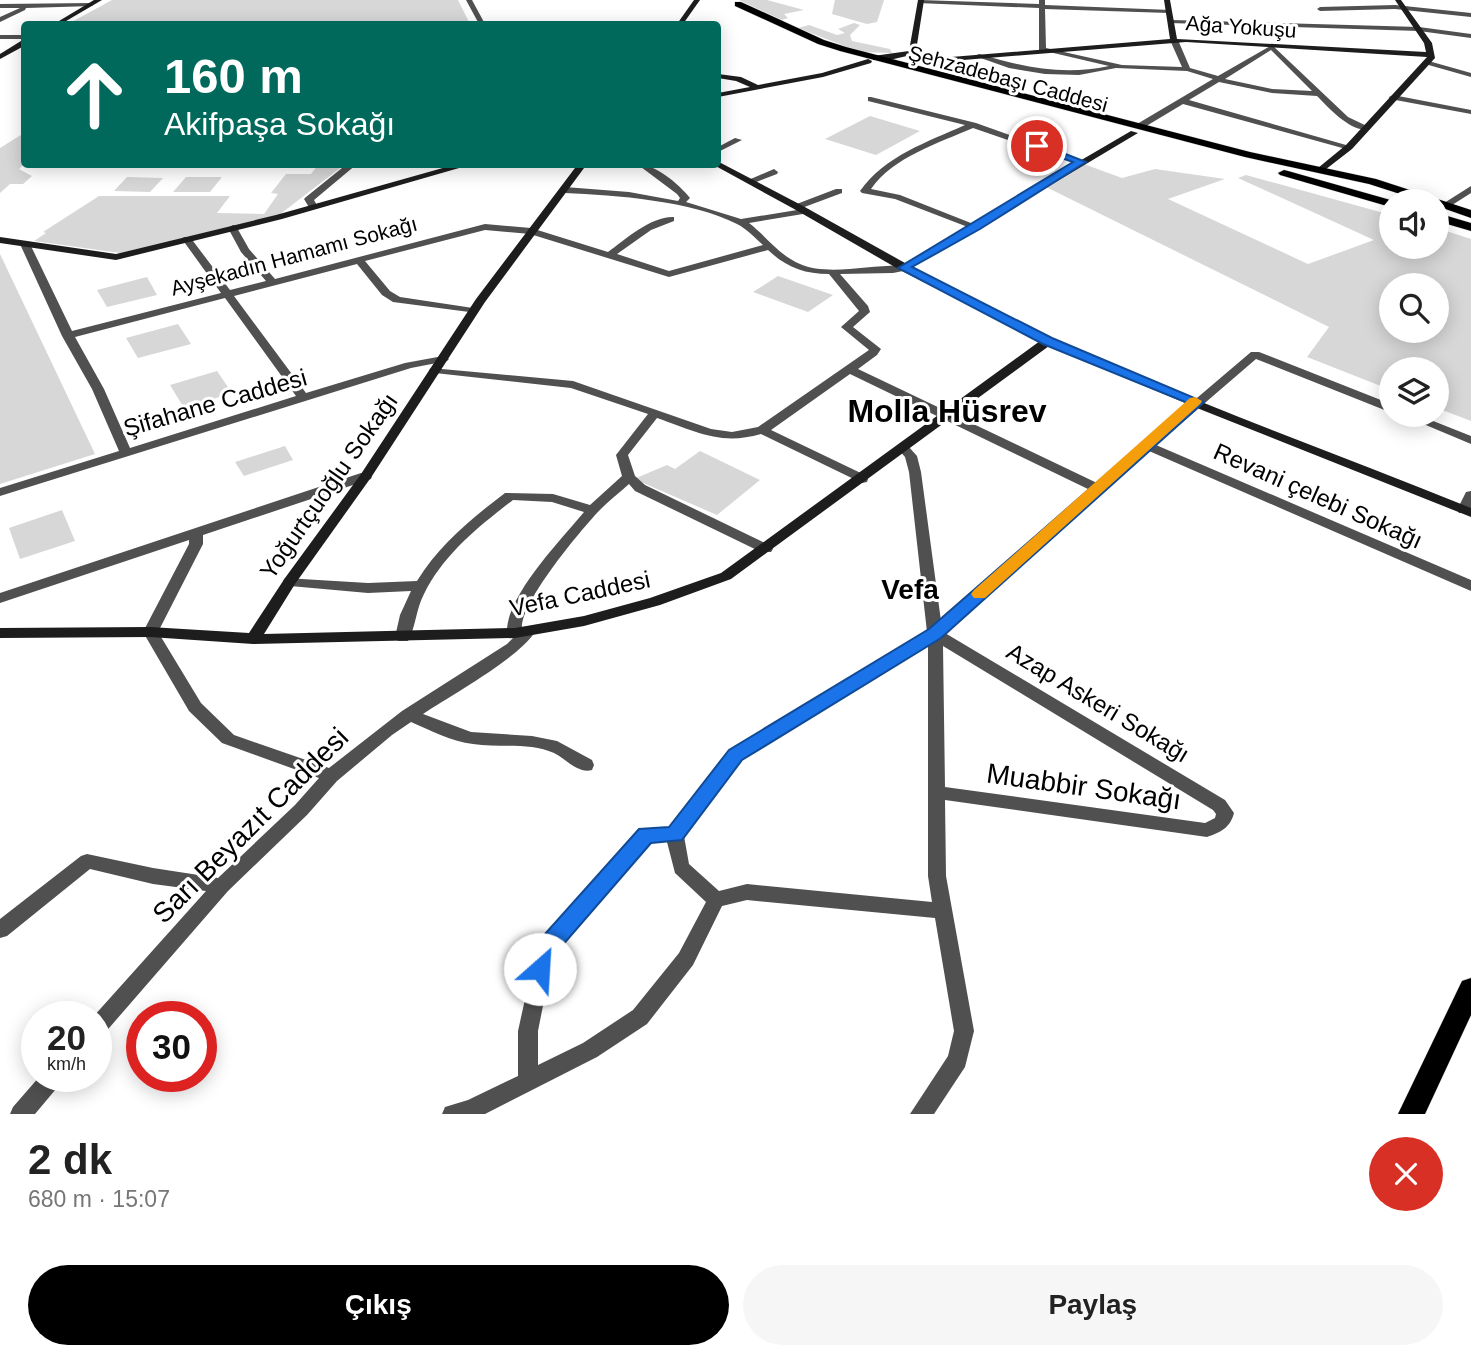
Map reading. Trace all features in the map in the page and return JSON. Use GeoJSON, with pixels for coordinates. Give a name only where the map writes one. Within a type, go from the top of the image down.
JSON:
{"type":"FeatureCollection","features":[{"type":"Feature","properties":{"kind":"main road"},"geometry":{"type":"LineString","coordinates":[[735,2],[821,42],[872,59]]}},
{"type":"Feature","properties":{"kind":"main road","name":"Şehzadebaşı Caddesi"},"geometry":{"type":"LineString","coordinates":[[872,59],[956,79],[1137,129]]}},
{"type":"Feature","properties":{"kind":"main road","name":"Şehzadebaşı Caddesi"},"geometry":{"type":"LineString","coordinates":[[872,59],[1280,167],[1321,170],[1385,185]]}},
{"type":"Feature","properties":{"kind":"main road"},"geometry":{"type":"LineString","coordinates":[[1280,167],[1332,187],[1379,201]]}},
{"type":"Feature","properties":{"kind":"main road"},"geometry":{"type":"LineString","coordinates":[[1321,170],[1320,176],[1332,187]]}},
{"type":"Feature","properties":{"kind":"main road"},"geometry":{"type":"LineString","coordinates":[[1355,194],[1347,187],[1348,182],[1385,185],[1397,189]]}},
{"type":"Feature","properties":{"kind":"main road"},"geometry":{"type":"LineString","coordinates":[[1449,206],[1471,214]]}},
{"type":"Feature","properties":{"kind":"main road"},"geometry":{"type":"LineString","coordinates":[[1449,221],[1471,227]]}},
{"type":"Feature","properties":{"kind":"main road"},"geometry":{"type":"LineString","coordinates":[[1411,1114],[1471,989]]}},
{"type":"Feature","properties":{"kind":"street"},"geometry":{"type":"LineString","coordinates":[[0,20],[40,0]]}},
{"type":"Feature","properties":{"kind":"street"},"geometry":{"type":"LineString","coordinates":[[62,21],[99,0]]}},
{"type":"Feature","properties":{"kind":"street"},"geometry":{"type":"LineString","coordinates":[[469,0],[480,21]]}},
{"type":"Feature","properties":{"kind":"street"},"geometry":{"type":"LineString","coordinates":[[683,21],[697,0]]}},
{"type":"Feature","properties":{"kind":"street"},"geometry":{"type":"LineString","coordinates":[[1102,0],[1170,11]]}},
{"type":"Feature","properties":{"kind":"street"},"geometry":{"type":"LineString","coordinates":[[1167,0],[1174,40],[1187,69]]}},
{"type":"Feature","properties":{"kind":"street"},"geometry":{"type":"LineString","coordinates":[[1398,0],[1428,43],[1430,58]]}},
{"type":"Feature","properties":{"kind":"street"},"geometry":{"type":"LineString","coordinates":[[912,51],[921,1],[1042,3],[1170,11]]}},
{"type":"Feature","properties":{"kind":"street"},"geometry":{"type":"LineString","coordinates":[[1042,3],[1045,50],[1117,67],[1187,69],[1272,92],[1320,94]]}},
{"type":"Feature","properties":{"kind":"street"},"geometry":{"type":"LineString","coordinates":[[0,6],[91,5]]}},
{"type":"Feature","properties":{"kind":"street"},"geometry":{"type":"LineString","coordinates":[[1320,9],[1404,8],[1471,15]]}},
{"type":"Feature","properties":{"kind":"street"},"geometry":{"type":"LineString","coordinates":[[1172,22],[1419,29],[1471,36]]}},
{"type":"Feature","properties":{"kind":"street"},"geometry":{"type":"LineString","coordinates":[[0,37],[21,37]]}},
{"type":"Feature","properties":{"kind":"street","name":"Ağa Yokuşu"},"geometry":{"type":"LineString","coordinates":[[939,60],[1174,40],[1430,58]]}},
{"type":"Feature","properties":{"kind":"street"},"geometry":{"type":"LineString","coordinates":[[0,57],[21,45]]}},
{"type":"Feature","properties":{"kind":"street"},"geometry":{"type":"LineString","coordinates":[[565,190],[623,192],[681,202],[740,222],[767,247],[791,264],[833,272],[888,271],[904,268],[976,227],[1272,46],[1345,119],[1367,128]]}},
{"type":"Feature","properties":{"kind":"street"},"geometry":{"type":"LineString","coordinates":[[721,94],[823,75],[872,59],[894,57],[912,51]]}},
{"type":"Feature","properties":{"kind":"street"},"geometry":{"type":"LineString","coordinates":[[912,51],[919,56],[939,60]]}},
{"type":"Feature","properties":{"kind":"street"},"geometry":{"type":"LineString","coordinates":[[979,56],[996,62],[1072,75],[1117,67]]}},
{"type":"Feature","properties":{"kind":"street"},"geometry":{"type":"LineString","coordinates":[[1430,58],[1471,75]]}},
{"type":"Feature","properties":{"kind":"street"},"geometry":{"type":"LineString","coordinates":[[1321,170],[1367,128],[1430,58]]}},
{"type":"Feature","properties":{"kind":"street"},"geometry":{"type":"LineString","coordinates":[[939,60],[933,64],[934,69],[956,79]]}},
{"type":"Feature","properties":{"kind":"street"},"geometry":{"type":"LineString","coordinates":[[721,76],[738,79],[755,86]]}},
{"type":"Feature","properties":{"kind":"street"},"geometry":{"type":"LineString","coordinates":[[1393,97],[1471,112]]}},
{"type":"Feature","properties":{"kind":"street"},"geometry":{"type":"LineString","coordinates":[[871,99],[973,125],[1081,162]]}},
{"type":"Feature","properties":{"kind":"street"},"geometry":{"type":"LineString","coordinates":[[1182,102],[1349,146]]}},
{"type":"Feature","properties":{"kind":"street"},"geometry":{"type":"LineString","coordinates":[[973,125],[917,151],[871,177],[864,191],[897,197],[976,227]]}},
{"type":"Feature","properties":{"kind":"street"},"geometry":{"type":"LineString","coordinates":[[721,148],[738,140]]}},
{"type":"Feature","properties":{"kind":"street"},"geometry":{"type":"LineString","coordinates":[[721,166],[904,268],[1048,341],[1467,512],[1471,495]]}},
{"type":"Feature","properties":{"kind":"street"},"geometry":{"type":"LineString","coordinates":[[313,207],[309,199],[348,168]]}},
{"type":"Feature","properties":{"kind":"street"},"geometry":{"type":"LineString","coordinates":[[0,240],[108,257],[233,229],[454,168]]}},
{"type":"Feature","properties":{"kind":"street","name":"Yoğurtçuoğlu Sokağı"},"geometry":{"type":"LineString","coordinates":[[253,639],[290,581],[366,476],[473,311],[580,168]]}},
{"type":"Feature","properties":{"kind":"street"},"geometry":{"type":"LineString","coordinates":[[647,168],[680,192],[685,198],[681,202]]}},
{"type":"Feature","properties":{"kind":"street"},"geometry":{"type":"LineString","coordinates":[[751,181],[774,172]]}},
{"type":"Feature","properties":{"kind":"street"},"geometry":{"type":"LineString","coordinates":[[1449,199],[1471,189]]}},
{"type":"Feature","properties":{"kind":"street"},"geometry":{"type":"LineString","coordinates":[[740,222],[801,209],[839,191]]}},
{"type":"Feature","properties":{"kind":"street"},"geometry":{"type":"LineString","coordinates":[[608,256],[648,228],[671,219]]}},
{"type":"Feature","properties":{"kind":"street","name":"Ayşekadın Hamamı Sokağı"},"geometry":{"type":"LineString","coordinates":[[68,336],[485,226],[531,231],[669,274],[767,247]]}},
{"type":"Feature","properties":{"kind":"street"},"geometry":{"type":"LineString","coordinates":[[233,229],[245,250],[271,281]]}},
{"type":"Feature","properties":{"kind":"street"},"geometry":{"type":"LineString","coordinates":[[187,239],[303,399]]}},
{"type":"Feature","properties":{"kind":"street"},"geometry":{"type":"LineString","coordinates":[[25,244],[68,336],[98,389],[125,451]]}},
{"type":"Feature","properties":{"kind":"street"},"geometry":{"type":"LineString","coordinates":[[358,259],[386,293],[397,300],[473,311]]}},
{"type":"Feature","properties":{"kind":"street"},"geometry":{"type":"LineString","coordinates":[[833,272],[865,312],[846,327],[875,349],[851,370],[762,430],[862,479]]}},
{"type":"Feature","properties":{"kind":"street","name":"Vefa Caddesi"},"geometry":{"type":"LineString","coordinates":[[0,633],[150,632],[253,639],[403,636],[522,633],[584,621],[726,576],[904,449],[1048,341]]}},
{"type":"Feature","properties":{"kind":"street"},"geometry":{"type":"LineString","coordinates":[[716,900],[681,868],[675,835],[735,755],[935,634],[1255,354],[1379,403]]}},
{"type":"Feature","properties":{"kind":"street","name":"Şifahane Caddesi"},"geometry":{"type":"LineString","coordinates":[[0,492],[409,365],[439,365],[573,385],[722,437],[730,438],[762,430]]}},
{"type":"Feature","properties":{"kind":"street"},"geometry":{"type":"LineString","coordinates":[[851,370],[1098,489]]}},
{"type":"Feature","properties":{"kind":"street"},"geometry":{"type":"LineString","coordinates":[[655,413],[622,455],[629,477],[640,488],[766,549]]}},
{"type":"Feature","properties":{"kind":"street"},"geometry":{"type":"LineString","coordinates":[[1438,427],[1471,440]]}},
{"type":"Feature","properties":{"kind":"street","name":"Revani çelebi Sokağı"},"geometry":{"type":"LineString","coordinates":[[1147,446],[1471,586]]}},
{"type":"Feature","properties":{"kind":"street"},"geometry":{"type":"LineString","coordinates":[[904,449],[911,456],[915,472],[935,634],[937,876],[964,1031],[958,1060],[921,1114]]}},
{"type":"Feature","properties":{"kind":"street"},"geometry":{"type":"LineString","coordinates":[[0,598],[366,476]]}},
{"type":"Feature","properties":{"kind":"street"},"geometry":{"type":"LineString","coordinates":[[522,633],[514,620],[524,596],[592,510],[629,477]]}},
{"type":"Feature","properties":{"kind":"street"},"geometry":{"type":"LineString","coordinates":[[403,636],[404,625],[420,586],[448,550],[510,496],[544,497],[592,510]]}},
{"type":"Feature","properties":{"kind":"street"},"geometry":{"type":"LineString","coordinates":[[196,532],[196,544],[150,632],[195,707],[228,739],[331,776]]}},
{"type":"Feature","properties":{"kind":"street"},"geometry":{"type":"LineString","coordinates":[[290,581],[368,588],[420,586]]}},
{"type":"Feature","properties":{"kind":"street","name":"Sarı Beyazıt Caddesi"},"geometry":{"type":"LineString","coordinates":[[112,1010],[222,886],[301,810],[331,776],[408,715],[512,648],[522,633]]}},
{"type":"Feature","properties":{"kind":"street","name":"Azap Askeri Sokağı"},"geometry":{"type":"LineString","coordinates":[[935,634],[1219,805],[1225,813],[1223,822]]}},
{"type":"Feature","properties":{"kind":"street"},"geometry":{"type":"LineString","coordinates":[[408,715],[470,738],[532,742],[557,747],[586,765]]}},
{"type":"Feature","properties":{"kind":"street","name":"Muabbir Sokağı"},"geometry":{"type":"LineString","coordinates":[[935,792],[1207,830],[1223,822]]}},
{"type":"Feature","properties":{"kind":"street"},"geometry":{"type":"LineString","coordinates":[[528,1079],[528,1031],[544,951],[646,835],[675,835]]}},
{"type":"Feature","properties":{"kind":"street"},"geometry":{"type":"LineString","coordinates":[[0,930],[87,861],[153,876],[222,886]]}},
{"type":"Feature","properties":{"kind":"street"},"geometry":{"type":"LineString","coordinates":[[466,1113],[528,1079],[590,1050],[640,1017],[686,958],[716,900],[747,892],[942,911]]}},
{"type":"Feature","properties":{"kind":"street"},"geometry":{"type":"LineString","coordinates":[[21,1114],[40,1092]]}},
{"type":"Feature","properties":{"kind":"shaded area"},"geometry":{"type":"Polygon","coordinates":[[[112,0],[458,0],[468,21],[74,21],[112,0]]]}},
{"type":"Feature","properties":{"kind":"shaded area"},"geometry":{"type":"Polygon","coordinates":[[[739,0],[767,0],[804,10],[784,14],[788,18],[782,20],[739,0]]]}},
{"type":"Feature","properties":{"kind":"shaded area"},"geometry":{"type":"Polygon","coordinates":[[[835,0],[884,0],[877,22],[867,24],[832,14],[835,0]]]}},
{"type":"Feature","properties":{"kind":"shaded area"},"geometry":{"type":"Polygon","coordinates":[[[854,23],[860,25],[850,35],[852,41],[890,49],[892,53],[860,52],[798,28],[809,25],[837,35],[845,33],[838,29],[854,23]]]}},
{"type":"Feature","properties":{"kind":"shaded area"},"geometry":{"type":"Polygon","coordinates":[[[870,116],[920,131],[876,155],[825,139],[870,116]]]}},
{"type":"Feature","properties":{"kind":"shaded area"},"geometry":{"type":"Polygon","coordinates":[[[21,135],[19,169],[32,176],[23,184],[10,184],[0,193],[0,148],[21,135]]]}},
{"type":"Feature","properties":{"kind":"shaded area"},"geometry":{"type":"Polygon","coordinates":[[[1081,163],[1122,178],[1155,169],[1225,179],[1168,199],[1308,264],[1374,240],[1238,178],[1246,175],[1379,212],[1379,259],[1449,259],[1449,232],[1471,239],[1471,421],[1449,413],[1449,357],[1379,357],[1379,385],[1307,357],[1329,327],[1044,186],[1081,163]]]}},
{"type":"Feature","properties":{"kind":"shaded area"},"geometry":{"type":"Polygon","coordinates":[[[316,168],[340,168],[279,215],[120,253],[34,241],[46,233],[43,232],[99,196],[230,196],[217,213],[264,214],[278,194],[271,193],[286,174],[311,174],[316,168]]]}},
{"type":"Feature","properties":{"kind":"shaded area"},"geometry":{"type":"Polygon","coordinates":[[[127,177],[163,178],[150,192],[114,191],[127,177]]]}},
{"type":"Feature","properties":{"kind":"shaded area"},"geometry":{"type":"Polygon","coordinates":[[[186,177],[222,177],[210,192],[173,192],[186,177]]]}},
{"type":"Feature","properties":{"kind":"shaded area"},"geometry":{"type":"Polygon","coordinates":[[[0,254],[95,454],[0,484],[0,254]]]}},
{"type":"Feature","properties":{"kind":"shaded area"},"geometry":{"type":"Polygon","coordinates":[[[778,276],[833,295],[808,312],[753,292],[778,276]]]}},
{"type":"Feature","properties":{"kind":"shaded area"},"geometry":{"type":"Polygon","coordinates":[[[147,277],[157,295],[107,307],[97,290],[147,277]]]}},
{"type":"Feature","properties":{"kind":"shaded area"},"geometry":{"type":"Polygon","coordinates":[[[178,324],[191,344],[138,358],[126,338],[178,324]]]}},
{"type":"Feature","properties":{"kind":"shaded area"},"geometry":{"type":"Polygon","coordinates":[[[217,371],[232,393],[184,408],[170,385],[217,371]]]}},
{"type":"Feature","properties":{"kind":"shaded area"},"geometry":{"type":"Polygon","coordinates":[[[285,446],[293,460],[244,476],[235,462],[285,446]]]}},
{"type":"Feature","properties":{"kind":"shaded area"},"geometry":{"type":"Polygon","coordinates":[[[700,451],[760,480],[717,515],[634,479],[667,465],[675,469],[700,451]]]}},
{"type":"Feature","properties":{"kind":"shaded area"},"geometry":{"type":"Polygon","coordinates":[[[62,510],[75,541],[20,559],[9,528],[62,510]]]}},
{"type":"Feature","properties":{"kind":"slow traffic"},"geometry":{"type":"LineString","coordinates":[[979,594],[1197,402],[1195,401]]}},
{"type":"Feature","properties":{"kind":"district","name":"Molla Hüsrev"},"geometry":{"type":"Point","coordinates":[947,411]}},
{"type":"Feature","properties":{"kind":"district","name":"Vefa"},"geometry":{"type":"Point","coordinates":[910,589]}},
{"type":"Feature","properties":{"kind":"route"},"geometry":{"type":"LineString","coordinates":[[540,969],[544,951],[646,835],[675,835],[735,755],[935,634],[1197,402],[1048,341],[904,268],[1081,162],[1037,146]]}}]}
